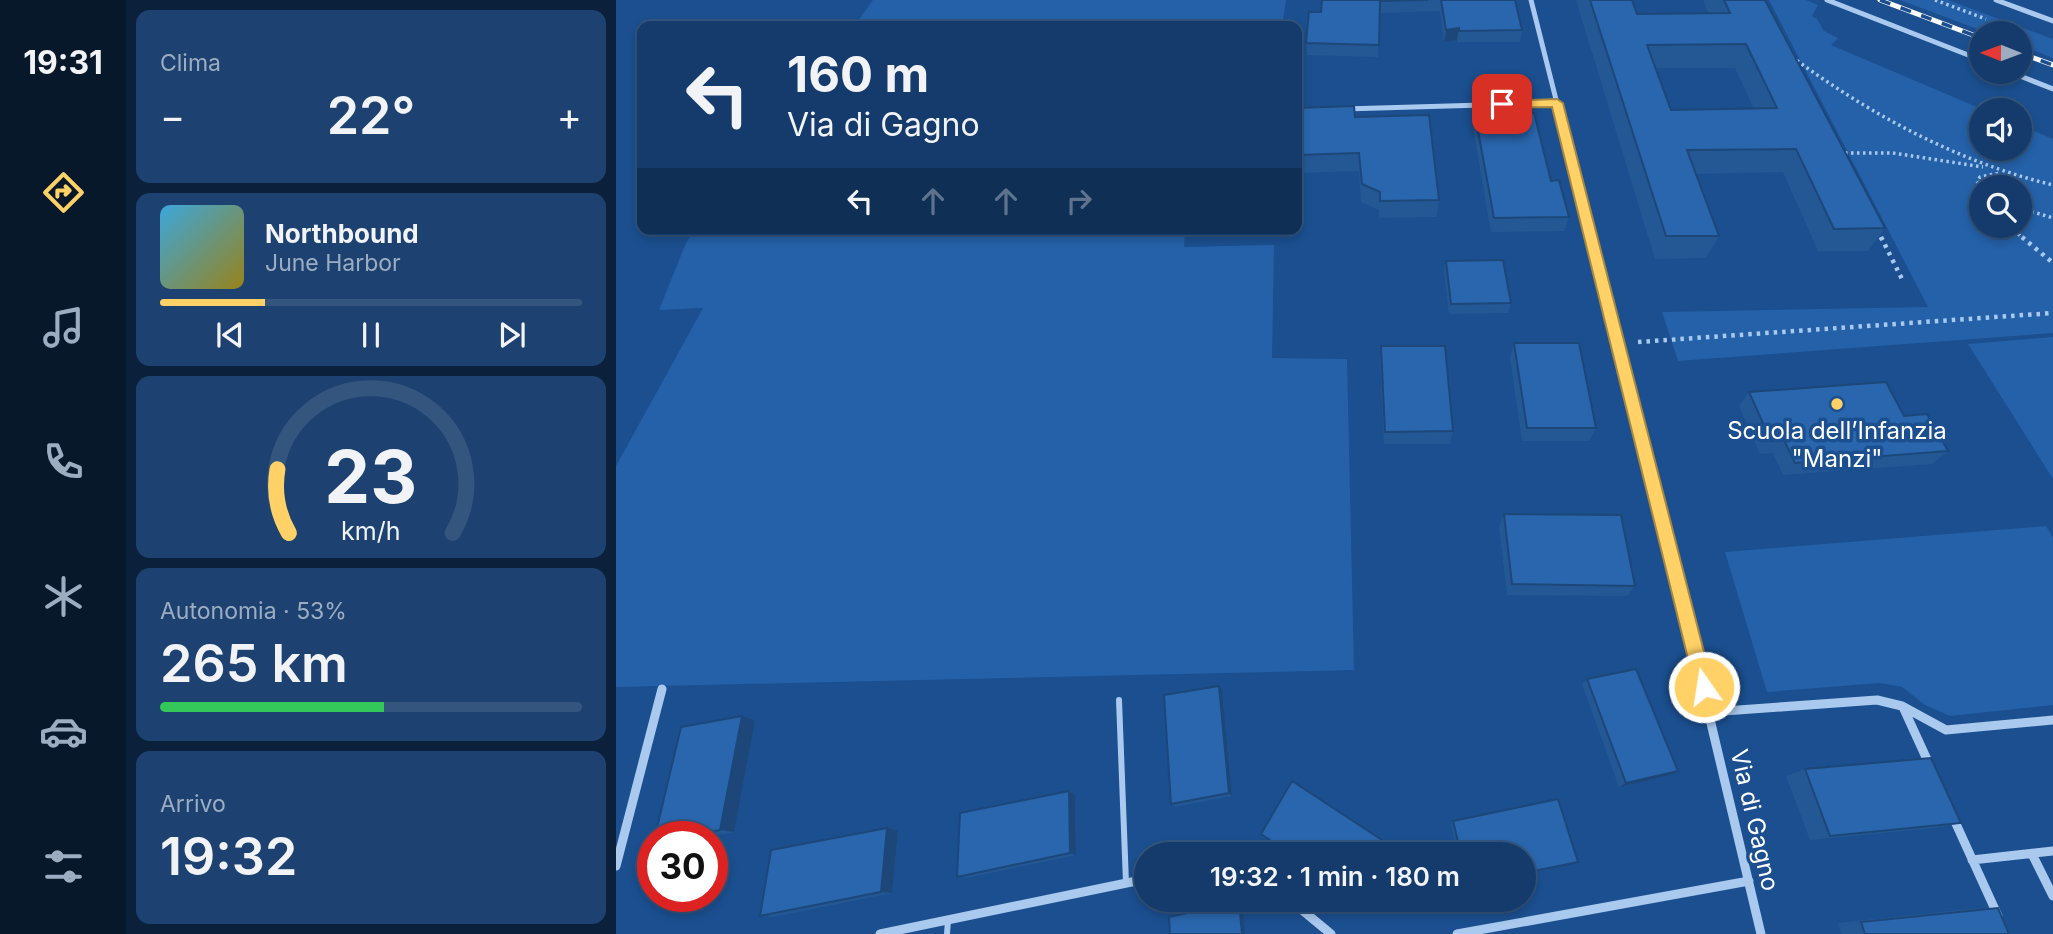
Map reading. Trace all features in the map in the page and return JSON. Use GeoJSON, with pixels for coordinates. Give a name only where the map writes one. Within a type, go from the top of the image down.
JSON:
{"type":"FeatureCollection","features":[{"type":"Feature","properties":{"kind":"street","name":"Via di Gagno"},"geometry":{"type":"LineString","coordinates":[[1531,0],[1710,712],[1761,934]]}},
{"type":"Feature","properties":{"kind":"street"},"geometry":{"type":"LineString","coordinates":[[1828,0],[1969,55]]}},
{"type":"Feature","properties":{"kind":"street"},"geometry":{"type":"LineString","coordinates":[[1996,0],[2053,21]]}},
{"type":"Feature","properties":{"kind":"street"},"geometry":{"type":"LineString","coordinates":[[2032,81],[2053,89]]}},
{"type":"Feature","properties":{"kind":"street"},"geometry":{"type":"LineString","coordinates":[[1338,109],[1557,103]]}},
{"type":"Feature","properties":{"kind":"street"},"geometry":{"type":"LineString","coordinates":[[616,866],[662,689]]}},
{"type":"Feature","properties":{"kind":"street"},"geometry":{"type":"LineString","coordinates":[[1710,712],[1877,699],[1902,706],[1946,730],[2053,720]]}},
{"type":"Feature","properties":{"kind":"street"},"geometry":{"type":"LineString","coordinates":[[1902,706],[1935,777]]}},
{"type":"Feature","properties":{"kind":"street"},"geometry":{"type":"LineString","coordinates":[[1945,801],[2000,922]]}},
{"type":"Feature","properties":{"kind":"street"},"geometry":{"type":"LineString","coordinates":[[1972,860],[2053,851]]}},
{"type":"Feature","properties":{"kind":"street"},"geometry":{"type":"LineString","coordinates":[[2032,854],[2053,896]]}},
{"type":"Feature","properties":{"kind":"street"},"geometry":{"type":"LineString","coordinates":[[880,934],[1134,881]]}},
{"type":"Feature","properties":{"kind":"street"},"geometry":{"type":"LineString","coordinates":[[1457,934],[1749,881]]}},
{"type":"Feature","properties":{"kind":"street"},"geometry":{"type":"LineString","coordinates":[[1304,912],[1331,934]]}},
{"type":"Feature","properties":{"kind":"lane"},"geometry":{"type":"LineString","coordinates":[[1119,700],[1126,883]]}},
{"type":"Feature","properties":{"kind":"lane"},"geometry":{"type":"LineString","coordinates":[[947,934],[948,920]]}},
{"type":"Feature","properties":{"kind":"path"},"geometry":{"type":"LineString","coordinates":[[1789,64],[1783,52],[1841,92],[1902,128],[2004,173],[2053,185]]}},
{"type":"Feature","properties":{"kind":"path"},"geometry":{"type":"LineString","coordinates":[[1843,165],[1836,154],[1855,151],[1991,168]]}},
{"type":"Feature","properties":{"kind":"path"},"geometry":{"type":"LineString","coordinates":[[1992,175],[2004,173]]}},
{"type":"Feature","properties":{"kind":"path"},"geometry":{"type":"LineString","coordinates":[[2032,212],[2053,218]]}},
{"type":"Feature","properties":{"kind":"path"},"geometry":{"type":"LineString","coordinates":[[1873,223],[1903,281]]}},
{"type":"Feature","properties":{"kind":"path"},"geometry":{"type":"LineString","coordinates":[[2023,238],[2053,263]]}},
{"type":"Feature","properties":{"kind":"path"},"geometry":{"type":"LineString","coordinates":[[1618,344],[2053,313]]}},
{"type":"Feature","properties":{"kind":"shaded area"},"geometry":{"type":"Polygon","coordinates":[[[873,0],[1286,0],[1283,21],[858,21],[873,0]]]}},
{"type":"Feature","properties":{"kind":"shaded area"},"geometry":{"type":"Polygon","coordinates":[[[1769,0],[1806,0],[1818,5],[1812,16],[1824,31],[1838,38],[1831,45],[1969,104],[1969,161],[2032,161],[2032,130],[2053,139],[2053,333],[1678,361],[1662,312],[1928,307],[1769,0]]]}},
{"type":"Feature","properties":{"kind":"shaded area"},"geometry":{"type":"Polygon","coordinates":[[[1900,0],[1948,0],[2005,21],[1969,21],[1969,26],[1900,0]]]}},
{"type":"Feature","properties":{"kind":"shaded area"},"geometry":{"type":"Polygon","coordinates":[[[2032,31],[2053,39],[2053,58],[2032,50],[2032,31]]]}},
{"type":"Feature","properties":{"kind":"shaded area"},"geometry":{"type":"Polygon","coordinates":[[[691,235],[1185,235],[1184,247],[1274,245],[1272,358],[1347,359],[1354,670],[616,687],[616,466],[703,308],[659,310],[691,235]]]}},
{"type":"Feature","properties":{"kind":"shaded area"},"geometry":{"type":"Polygon","coordinates":[[[2053,337],[2053,479],[1968,344],[2053,337]]]}},
{"type":"Feature","properties":{"kind":"shaded area"},"geometry":{"type":"Polygon","coordinates":[[[2046,526],[2053,538],[2053,705],[1950,716],[1925,705],[1902,687],[1880,683],[1767,692],[1725,552],[2046,526]]]}},
{"type":"Feature","properties":{"kind":"building"},"geometry":{"type":"Polygon","coordinates":[[[1322,0],[1428,0],[1380,1],[1379,45],[1306,43],[1309,12],[1321,12],[1322,0]]]}},
{"type":"Feature","properties":{"kind":"building"},"geometry":{"type":"Polygon","coordinates":[[[1441,0],[1515,0],[1522,30],[1446,30],[1441,0]]]}},
{"type":"Feature","properties":{"kind":"building"},"geometry":{"type":"Polygon","coordinates":[[[1590,0],[1632,0],[1637,14],[1730,13],[1724,0],[1765,0],[1885,228],[1834,229],[1796,149],[1687,150],[1719,236],[1666,236],[1590,0]],[[1746,44],[1647,45],[1671,110],[1777,108],[1746,44]]]}},
{"type":"Feature","properties":{"kind":"building"},"geometry":{"type":"Polygon","coordinates":[[[1354,106],[1355,117],[1429,115],[1439,200],[1380,201],[1380,192],[1362,184],[1359,153],[1302,155],[1302,108],[1354,106]]]}},
{"type":"Feature","properties":{"kind":"building"},"geometry":{"type":"Polygon","coordinates":[[[1534,113],[1551,181],[1559,180],[1569,217],[1494,218],[1475,114],[1534,113]]]}},
{"type":"Feature","properties":{"kind":"building"},"geometry":{"type":"Polygon","coordinates":[[[1503,260],[1511,303],[1451,304],[1446,261],[1503,260]]]}},
{"type":"Feature","properties":{"kind":"building"},"geometry":{"type":"Polygon","coordinates":[[[1514,343],[1579,343],[1596,428],[1527,428],[1514,343]]]}},
{"type":"Feature","properties":{"kind":"building"},"geometry":{"type":"Polygon","coordinates":[[[1381,346],[1445,346],[1453,431],[1385,432],[1381,346]]]}},
{"type":"Feature","properties":{"kind":"building"},"geometry":{"type":"Polygon","coordinates":[[[1886,382],[1904,416],[1927,414],[1948,451],[1795,463],[1784,440],[1771,441],[1749,392],[1886,382]]]}},
{"type":"Feature","properties":{"kind":"building"},"geometry":{"type":"Polygon","coordinates":[[[1504,514],[1621,515],[1635,586],[1512,584],[1504,514]]]}},
{"type":"Feature","properties":{"kind":"building"},"geometry":{"type":"Polygon","coordinates":[[[1636,669],[1678,771],[1626,783],[1587,679],[1636,669]]]}},
{"type":"Feature","properties":{"kind":"building"},"geometry":{"type":"Polygon","coordinates":[[[1219,686],[1229,793],[1171,804],[1164,695],[1219,686]]]}},
{"type":"Feature","properties":{"kind":"building"},"geometry":{"type":"Polygon","coordinates":[[[742,716],[722,821],[659,821],[681,727],[742,716]]]}},
{"type":"Feature","properties":{"kind":"building"},"geometry":{"type":"Polygon","coordinates":[[[1931,758],[1961,823],[1830,836],[1805,769],[1931,758]]]}},
{"type":"Feature","properties":{"kind":"building"},"geometry":{"type":"Polygon","coordinates":[[[1292,781],[1385,842],[1273,842],[1261,834],[1292,781]]]}},
{"type":"Feature","properties":{"kind":"building"},"geometry":{"type":"Polygon","coordinates":[[[1069,791],[1070,853],[957,877],[960,813],[1069,791]]]}},
{"type":"Feature","properties":{"kind":"building"},"geometry":{"type":"Polygon","coordinates":[[[1558,799],[1578,862],[1536,871],[1536,842],[1458,842],[1453,821],[1558,799]]]}},
{"type":"Feature","properties":{"kind":"building"},"geometry":{"type":"Polygon","coordinates":[[[887,828],[881,892],[760,916],[771,850],[887,828]]]}},
{"type":"Feature","properties":{"kind":"building"},"geometry":{"type":"Polygon","coordinates":[[[1998,908],[2009,934],[1865,934],[1861,922],[1998,908]]]}},
{"type":"Feature","properties":{"kind":"building"},"geometry":{"type":"Polygon","coordinates":[[[1192,912],[1240,912],[1242,934],[1170,934],[1169,917],[1192,912]]]}},
{"type":"Feature","properties":{"kind":"railway"},"geometry":{"type":"LineString","coordinates":[[1880,0],[1969,33]]}},
{"type":"Feature","properties":{"kind":"railway"},"geometry":{"type":"LineString","coordinates":[[2032,57],[2053,65]]}},
{"type":"Feature","properties":{"kind":"place","name":"Scuola dell’Infanzia \"Manzi\""},"geometry":{"type":"Point","coordinates":[1837,404]}},
{"type":"Feature","properties":{"kind":"route"},"geometry":{"type":"LineString","coordinates":[[1502,104],[1557,103],[1704,687]]}}]}
